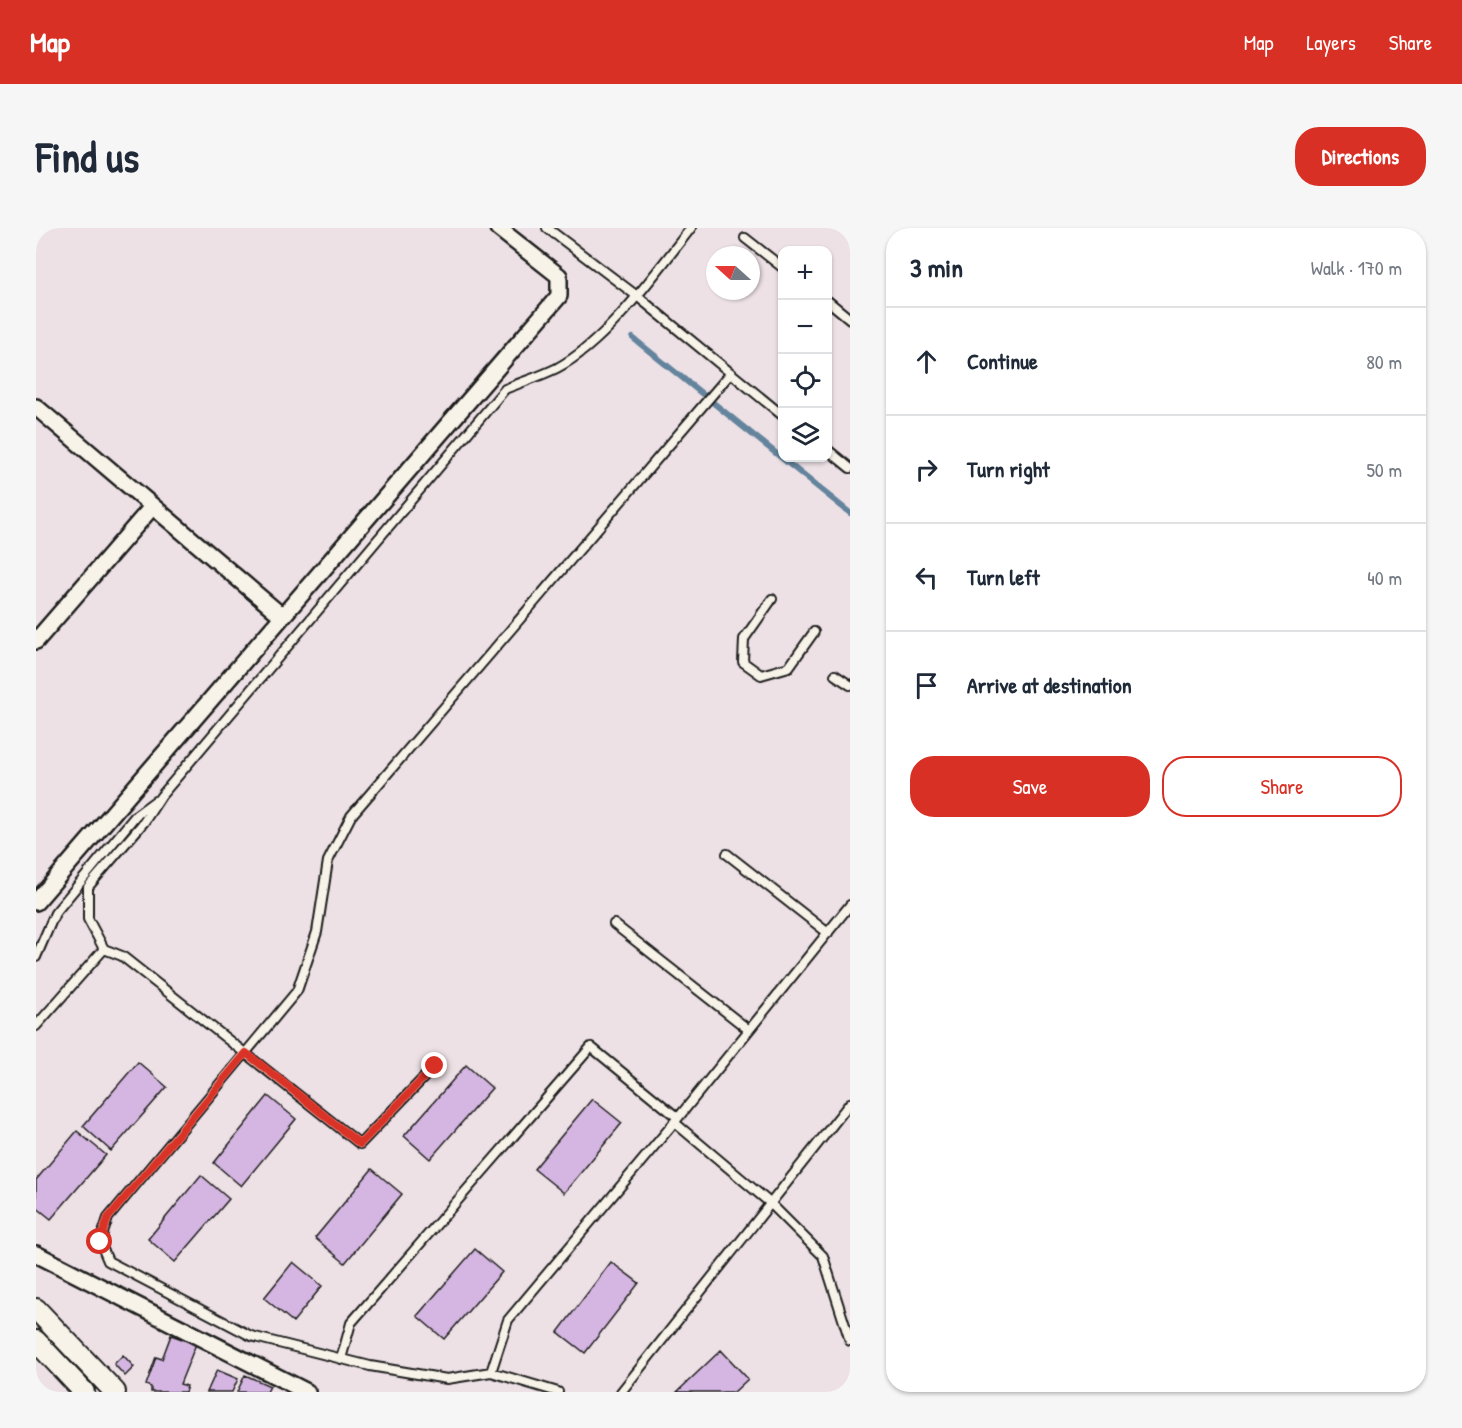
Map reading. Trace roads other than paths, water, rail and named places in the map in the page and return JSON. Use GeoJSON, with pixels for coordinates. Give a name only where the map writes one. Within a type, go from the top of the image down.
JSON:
{"type":"FeatureCollection","features":[{"type":"Feature","properties":{"kind":"street"},"geometry":{"type":"LineString","coordinates":[[36,902],[559,296],[559,276],[498,228]]}},
{"type":"Feature","properties":{"kind":"street"},"geometry":{"type":"LineString","coordinates":[[36,407],[282,616]]}},
{"type":"Feature","properties":{"kind":"street"},"geometry":{"type":"LineString","coordinates":[[36,641],[152,507]]}},
{"type":"Feature","properties":{"kind":"street"},"geometry":{"type":"LineString","coordinates":[[36,1254],[307,1392]]}},
{"type":"Feature","properties":{"kind":"street"},"geometry":{"type":"LineString","coordinates":[[36,1309],[115,1392]]}},
{"type":"Feature","properties":{"kind":"street"},"geometry":{"type":"LineString","coordinates":[[36,1341],[84,1392]]}},
{"type":"Feature","properties":{"kind":"lane"},"geometry":{"type":"LineString","coordinates":[[547,228],[637,296],[778,411]]}},
{"type":"Feature","properties":{"kind":"lane"},"geometry":{"type":"LineString","coordinates":[[435,1066],[360,1144],[122,956],[104,949],[88,919],[87,887],[144,822],[160,796],[506,389],[558,368],[589,345],[637,296],[692,228]]}},
{"type":"Feature","properties":{"kind":"lane"},"geometry":{"type":"LineString","coordinates":[[745,238],[778,263]]}},
{"type":"Feature","properties":{"kind":"lane"},"geometry":{"type":"LineString","coordinates":[[832,305],[850,319]]}},
{"type":"Feature","properties":{"kind":"lane"},"geometry":{"type":"LineString","coordinates":[[558,1392],[490,1372],[447,1379],[341,1359],[251,1336],[108,1261],[100,1242],[108,1218],[297,992],[317,933],[328,861],[351,816],[730,374]]}},
{"type":"Feature","properties":{"kind":"lane"},"geometry":{"type":"LineString","coordinates":[[832,453],[850,468]]}},
{"type":"Feature","properties":{"kind":"lane"},"geometry":{"type":"LineString","coordinates":[[772,599],[744,639],[743,662],[761,675],[789,667],[814,632]]}},
{"type":"Feature","properties":{"kind":"lane"},"geometry":{"type":"LineString","coordinates":[[835,675],[850,686]]}},
{"type":"Feature","properties":{"kind":"lane"},"geometry":{"type":"LineString","coordinates":[[36,957],[56,913],[136,814],[160,796]]}},
{"type":"Feature","properties":{"kind":"lane"},"geometry":{"type":"LineString","coordinates":[[727,854],[828,933]]}},
{"type":"Feature","properties":{"kind":"lane"},"geometry":{"type":"LineString","coordinates":[[490,1372],[508,1320],[676,1120],[850,905]]}},
{"type":"Feature","properties":{"kind":"lane"},"geometry":{"type":"LineString","coordinates":[[614,924],[749,1030]]}},
{"type":"Feature","properties":{"kind":"lane"},"geometry":{"type":"LineString","coordinates":[[36,1026],[104,949]]}},
{"type":"Feature","properties":{"kind":"lane"},"geometry":{"type":"LineString","coordinates":[[341,1359],[351,1323],[591,1047],[770,1203],[823,1256],[850,1341]]}},
{"type":"Feature","properties":{"kind":"lane"},"geometry":{"type":"LineString","coordinates":[[621,1392],[850,1103]]}},
{"type":"Feature","properties":{"kind":"waterway"},"geometry":{"type":"LineString","coordinates":[[633,338],[850,513]]}}]}
